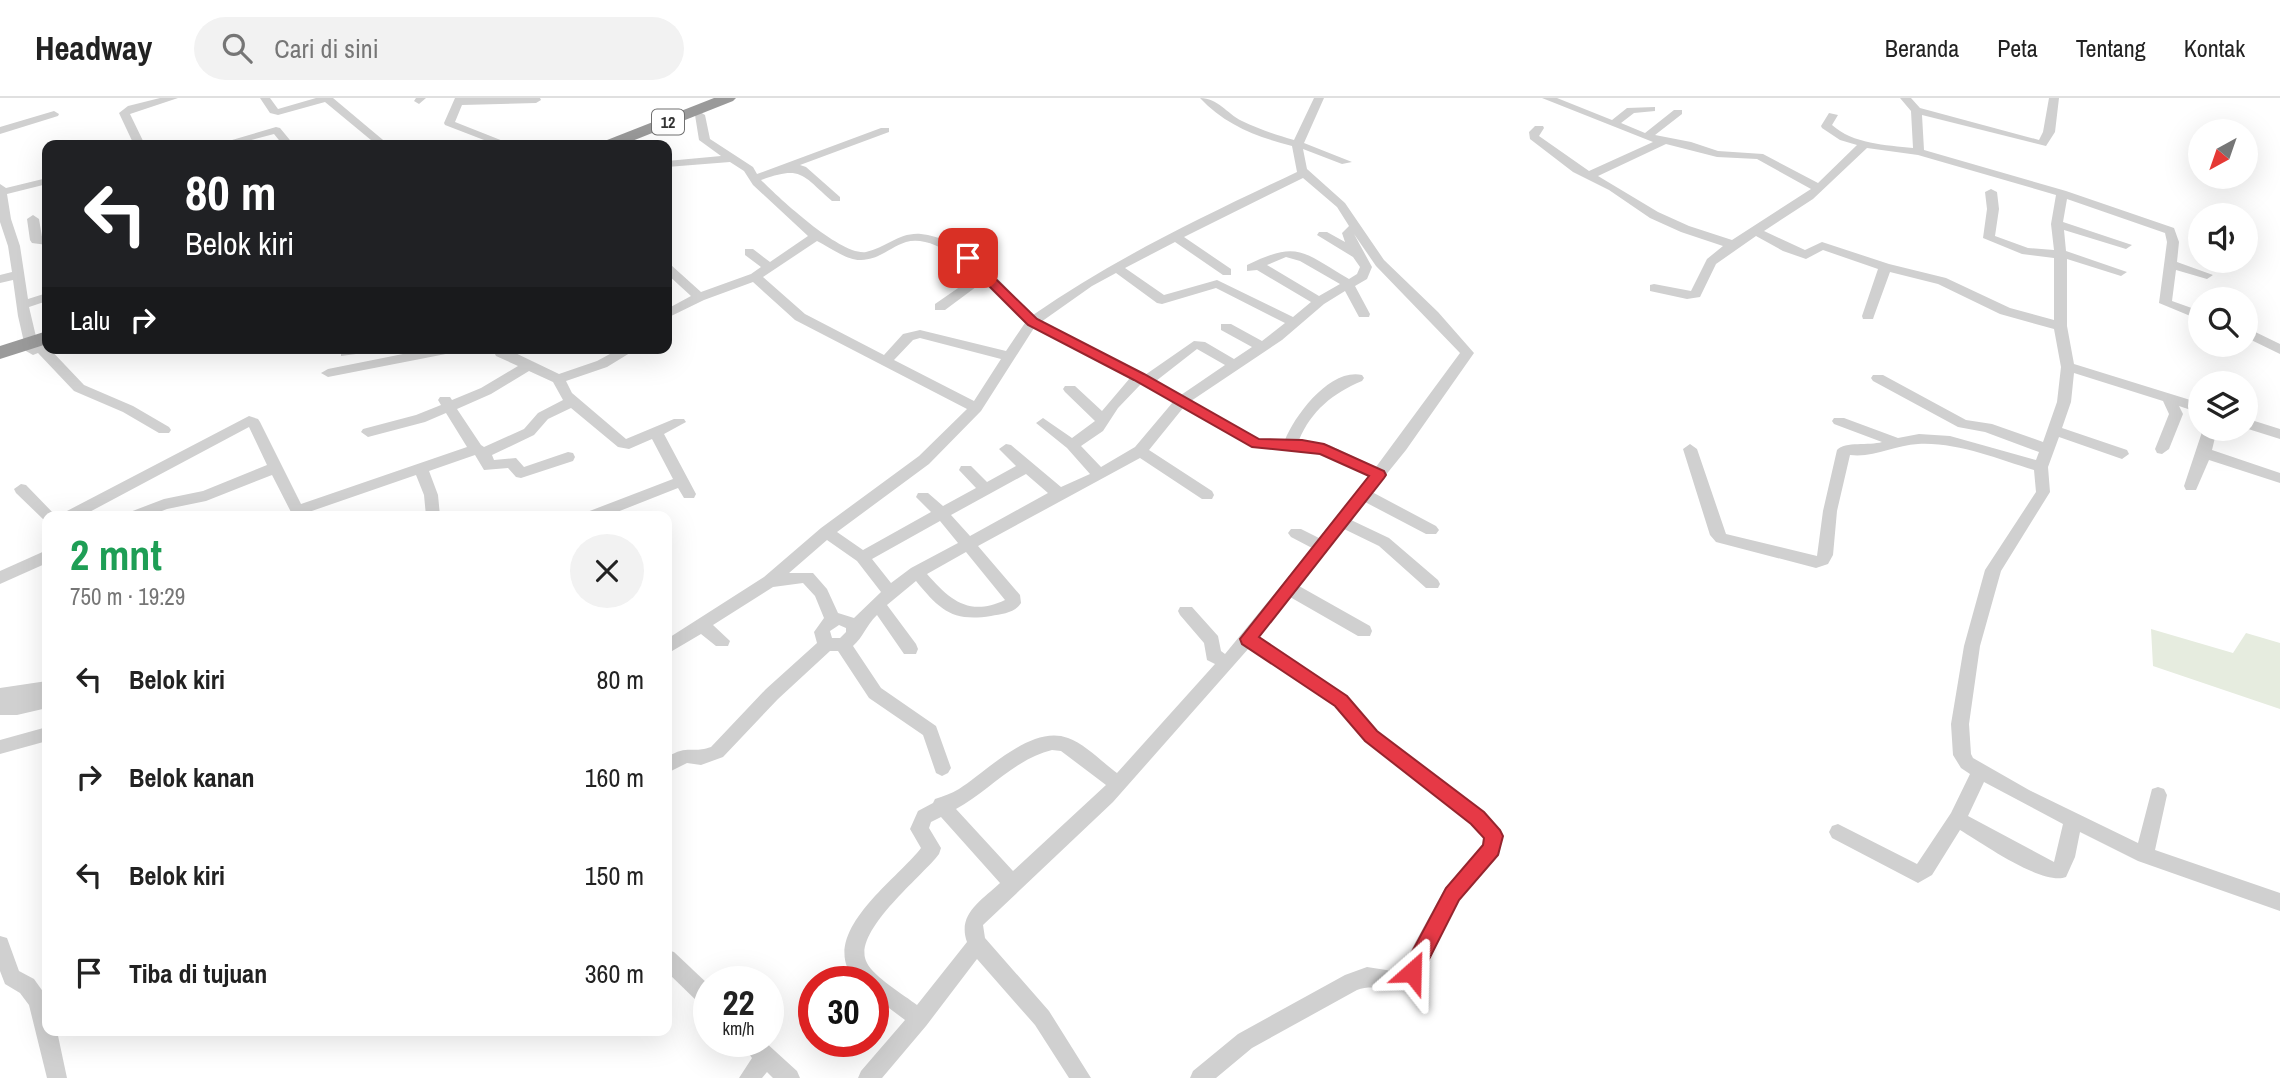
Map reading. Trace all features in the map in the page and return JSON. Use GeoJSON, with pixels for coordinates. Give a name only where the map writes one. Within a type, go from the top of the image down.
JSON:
{"type":"FeatureCollection","features":[{"type":"Feature","properties":{"kind":"highway","name":"12"},"geometry":{"type":"LineString","coordinates":[[630,140],[728,98]]}},
{"type":"Feature","properties":{"kind":"highway","name":"12"},"geometry":{"type":"LineString","coordinates":[[631,140],[742,98]]}},
{"type":"Feature","properties":{"kind":"highway"},"geometry":{"type":"LineString","coordinates":[[0,353],[40,345]]}},
{"type":"Feature","properties":{"kind":"highway"},"geometry":{"type":"LineString","coordinates":[[0,362],[40,345]]}},
{"type":"Feature","properties":{"kind":"street"},"geometry":{"type":"LineString","coordinates":[[137,140],[124,113],[132,108],[173,98]]}},
{"type":"Feature","properties":{"kind":"street"},"geometry":{"type":"LineString","coordinates":[[265,98],[274,111],[278,112],[326,98],[377,140]]}},
{"type":"Feature","properties":{"kind":"street"},"geometry":{"type":"LineString","coordinates":[[1205,98],[1234,121],[1250,129],[1277,141],[1315,149],[1346,162]]}},
{"type":"Feature","properties":{"kind":"street"},"geometry":{"type":"LineString","coordinates":[[1081,1078],[1042,1018],[977,944],[972,930],[974,920],[1118,784],[1248,639],[1379,475],[1467,353],[1380,263],[1341,205],[1304,173],[1298,163],[1297,145],[1319,98]]}},
{"type":"Feature","properties":{"kind":"street"},"geometry":{"type":"LineString","coordinates":[[1547,98],[1646,137],[1691,145],[1717,154],[1759,156],[1819,188]]}},
{"type":"Feature","properties":{"kind":"street"},"geometry":{"type":"LineString","coordinates":[[1905,98],[1916,110],[2042,144],[2049,132],[2054,98]]}},
{"type":"Feature","properties":{"kind":"street"},"geometry":{"type":"LineString","coordinates":[[494,140],[449,123],[459,100],[536,100]]}},
{"type":"Feature","properties":{"kind":"street"},"geometry":{"type":"LineString","coordinates":[[1615,124],[1631,110],[1651,108]]}},
{"type":"Feature","properties":{"kind":"street"},"geometry":{"type":"LineString","coordinates":[[1916,110],[1919,152]]}},
{"type":"Feature","properties":{"kind":"street"},"geometry":{"type":"LineString","coordinates":[[1646,137],[1678,112]]}},
{"type":"Feature","properties":{"kind":"street"},"geometry":{"type":"LineString","coordinates":[[0,131],[54,114]]}},
{"type":"Feature","properties":{"kind":"street"},"geometry":{"type":"LineString","coordinates":[[700,114],[705,140],[737,158],[786,211],[816,236],[860,257],[869,257],[900,240],[922,238],[968,258],[1032,322],[1142,379],[1257,444],[1324,449],[1379,475]]}},
{"type":"Feature","properties":{"kind":"street"},"geometry":{"type":"LineString","coordinates":[[1833,115],[1826,126],[1828,129],[1865,144],[1919,152],[2062,193],[2169,230],[2173,242],[2165,303],[2188,312]]}},
{"type":"Feature","properties":{"kind":"street"},"geometry":{"type":"LineString","coordinates":[[1539,128],[1534,136],[1588,176],[1667,221],[1731,244]]}},
{"type":"Feature","properties":{"kind":"street"},"geometry":{"type":"LineString","coordinates":[[755,178],[885,130]]}},
{"type":"Feature","properties":{"kind":"street"},"geometry":{"type":"LineString","coordinates":[[241,140],[276,131],[284,140]]}},
{"type":"Feature","properties":{"kind":"street"},"geometry":{"type":"LineString","coordinates":[[1588,176],[1662,141]]}},
{"type":"Feature","properties":{"kind":"street"},"geometry":{"type":"LineString","coordinates":[[1654,288],[1686,295],[1696,294],[1711,262],[1731,244],[1784,215],[1819,188],[1865,144]]}},
{"type":"Feature","properties":{"kind":"street"},"geometry":{"type":"LineString","coordinates":[[672,164],[737,158]]}},
{"type":"Feature","properties":{"kind":"street"},"geometry":{"type":"LineString","coordinates":[[784,169],[802,169],[836,199]]}},
{"type":"Feature","properties":{"kind":"street"},"geometry":{"type":"LineString","coordinates":[[672,644],[770,581],[825,532],[924,460],[976,408],[1032,322],[1088,283],[1304,173]]}},
{"type":"Feature","properties":{"kind":"street"},"geometry":{"type":"LineString","coordinates":[[40,345],[22,305],[1,189],[42,182]]}},
{"type":"Feature","properties":{"kind":"street"},"geometry":{"type":"LineString","coordinates":[[1991,192],[1993,209],[1989,238],[2026,251],[2061,254],[2121,272]]}},
{"type":"Feature","properties":{"kind":"street"},"geometry":{"type":"LineString","coordinates":[[2062,193],[2057,225],[2061,254],[2060,326],[2068,367],[2064,402],[2042,467],[2043,492],[1993,570],[1972,646],[1960,724],[1962,755],[1967,763],[2073,822],[2145,855],[2280,902]]}},
{"type":"Feature","properties":{"kind":"street"},"geometry":{"type":"LineString","coordinates":[[33,219],[36,240],[42,241]]}},
{"type":"Feature","properties":{"kind":"street"},"geometry":{"type":"LineString","coordinates":[[2057,225],[2126,245]]}},
{"type":"Feature","properties":{"kind":"street"},"geometry":{"type":"LineString","coordinates":[[672,763],[685,755],[701,758],[717,752],[772,694],[835,644],[855,634],[855,627],[917,572],[1140,451],[1181,401],[1262,346],[1319,301],[1357,280],[1366,267],[1348,233],[1356,226]]}},
{"type":"Feature","properties":{"kind":"street"},"geometry":{"type":"LineString","coordinates":[[1754,230],[1806,255],[1822,246],[1885,267],[1920,273],[2005,311],[2060,326]]}},
{"type":"Feature","properties":{"kind":"street"},"geometry":{"type":"LineString","coordinates":[[1324,235],[1359,255]]}},
{"type":"Feature","properties":{"kind":"street"},"geometry":{"type":"LineString","coordinates":[[672,311],[699,297],[755,277],[816,236]]}},
{"type":"Feature","properties":{"kind":"street"},"geometry":{"type":"LineString","coordinates":[[1175,237],[1227,272]]}},
{"type":"Feature","properties":{"kind":"street"},"geometry":{"type":"LineString","coordinates":[[749,252],[769,267]]}},
{"type":"Feature","properties":{"kind":"street"},"geometry":{"type":"LineString","coordinates":[[1319,301],[1254,267],[1291,253],[1348,284],[1364,314]]}},
{"type":"Feature","properties":{"kind":"street"},"geometry":{"type":"LineString","coordinates":[[2170,264],[2207,275]]}},
{"type":"Feature","properties":{"kind":"street"},"geometry":{"type":"LineString","coordinates":[[1868,316],[1885,267]]}},
{"type":"Feature","properties":{"kind":"street"},"geometry":{"type":"LineString","coordinates":[[1116,268],[1162,300],[1217,284],[1293,322]]}},
{"type":"Feature","properties":{"kind":"street"},"geometry":{"type":"LineString","coordinates":[[672,273],[699,297]]}},
{"type":"Feature","properties":{"kind":"street"},"geometry":{"type":"LineString","coordinates":[[0,279],[17,275]]}},
{"type":"Feature","properties":{"kind":"street"},"geometry":{"type":"LineString","coordinates":[[940,307],[985,275]]}},
{"type":"Feature","properties":{"kind":"street"},"geometry":{"type":"LineString","coordinates":[[755,277],[800,317],[976,408]]}},
{"type":"Feature","properties":{"kind":"street"},"geometry":{"type":"LineString","coordinates":[[22,305],[42,299]]}},
{"type":"Feature","properties":{"kind":"street"},"geometry":{"type":"LineString","coordinates":[[1226,327],[1262,346]]}},
{"type":"Feature","properties":{"kind":"street"},"geometry":{"type":"LineString","coordinates":[[884,362],[908,337],[920,334],[1008,356]]}},
{"type":"Feature","properties":{"kind":"street"},"geometry":{"type":"LineString","coordinates":[[2258,338],[2280,350]]}},
{"type":"Feature","properties":{"kind":"street"},"geometry":{"type":"LineString","coordinates":[[1072,445],[1098,428],[1142,379],[1195,345],[1200,345],[1234,365]]}},
{"type":"Feature","properties":{"kind":"street"},"geometry":{"type":"LineString","coordinates":[[48,354],[79,388],[128,409],[164,430]]}},
{"type":"Feature","properties":{"kind":"street"},"geometry":{"type":"LineString","coordinates":[[328,373],[425,354]]}},
{"type":"Feature","properties":{"kind":"street"},"geometry":{"type":"LineString","coordinates":[[503,354],[558,379],[566,396],[623,444],[629,444],[679,422]]}},
{"type":"Feature","properties":{"kind":"street"},"geometry":{"type":"LineString","coordinates":[[558,379],[620,354]]}},
{"type":"Feature","properties":{"kind":"street"},"geometry":{"type":"LineString","coordinates":[[368,432],[420,419],[447,403],[508,380],[528,366]]}},
{"type":"Feature","properties":{"kind":"street"},"geometry":{"type":"LineString","coordinates":[[2068,367],[2188,404]]}},
{"type":"Feature","properties":{"kind":"street"},"geometry":{"type":"LineString","coordinates":[[1290,445],[1297,425],[1307,411],[1341,383],[1357,378]]}},
{"type":"Feature","properties":{"kind":"street"},"geometry":{"type":"LineString","coordinates":[[1878,378],[1963,424],[1987,427],[2047,449]]}},
{"type":"Feature","properties":{"kind":"street"},"geometry":{"type":"LineString","coordinates":[[1070,389],[1103,420]]}},
{"type":"Feature","properties":{"kind":"street"},"geometry":{"type":"LineString","coordinates":[[2162,449],[2176,414],[2168,398]]}},
{"type":"Feature","properties":{"kind":"street"},"geometry":{"type":"LineString","coordinates":[[307,511],[480,452],[529,432],[543,416],[573,401]]}},
{"type":"Feature","properties":{"kind":"street"},"geometry":{"type":"LineString","coordinates":[[447,403],[489,466],[511,461],[522,473],[568,457]]}},
{"type":"Feature","properties":{"kind":"street"},"geometry":{"type":"LineString","coordinates":[[1839,421],[1898,443]]}},
{"type":"Feature","properties":{"kind":"street"},"geometry":{"type":"LineString","coordinates":[[79,511],[246,422],[253,422],[297,511]]}},
{"type":"Feature","properties":{"kind":"street"},"geometry":{"type":"LineString","coordinates":[[1043,424],[1072,445],[1100,475]]}},
{"type":"Feature","properties":{"kind":"street"},"geometry":{"type":"LineString","coordinates":[[2258,426],[2280,434]]}},
{"type":"Feature","properties":{"kind":"street"},"geometry":{"type":"LineString","coordinates":[[2056,431],[2122,454]]}},
{"type":"Feature","properties":{"kind":"street"},"geometry":{"type":"LineString","coordinates":[[608,511],[685,487],[656,433]]}},
{"type":"Feature","properties":{"kind":"street"},"geometry":{"type":"LineString","coordinates":[[1690,449],[1721,538],[1816,562],[1823,560],[1825,555],[1830,511],[1844,450],[1866,453],[1918,439],[1954,443],[2042,467]]}},
{"type":"Feature","properties":{"kind":"street"},"geometry":{"type":"LineString","coordinates":[[2191,486],[2207,441]]}},
{"type":"Feature","properties":{"kind":"street"},"geometry":{"type":"LineString","coordinates":[[1006,449],[1059,494]]}},
{"type":"Feature","properties":{"kind":"street"},"geometry":{"type":"LineString","coordinates":[[1140,451],[1207,495]]}},
{"type":"Feature","properties":{"kind":"street"},"geometry":{"type":"LineString","coordinates":[[2204,453],[2280,478]]}},
{"type":"Feature","properties":{"kind":"street"},"geometry":{"type":"LineString","coordinates":[[862,557],[1026,467]]}},
{"type":"Feature","properties":{"kind":"street"},"geometry":{"type":"LineString","coordinates":[[147,511],[164,504],[206,496],[275,468]]}},
{"type":"Feature","properties":{"kind":"street"},"geometry":{"type":"LineString","coordinates":[[421,470],[431,495],[433,511]]}},
{"type":"Feature","properties":{"kind":"street"},"geometry":{"type":"LineString","coordinates":[[966,470],[986,489]]}},
{"type":"Feature","properties":{"kind":"street"},"geometry":{"type":"LineString","coordinates":[[21,489],[44,511]]}},
{"type":"Feature","properties":{"kind":"street"},"geometry":{"type":"LineString","coordinates":[[1363,494],[1431,530]]}},
{"type":"Feature","properties":{"kind":"street"},"geometry":{"type":"LineString","coordinates":[[917,572],[954,611],[979,614],[1013,603],[1014,599],[942,514],[923,497]]}},
{"type":"Feature","properties":{"kind":"street"},"geometry":{"type":"LineString","coordinates":[[1342,522],[1384,542],[1432,584]]}},
{"type":"Feature","properties":{"kind":"street"},"geometry":{"type":"LineString","coordinates":[[825,532],[862,557],[910,649]]}},
{"type":"Feature","properties":{"kind":"street"},"geometry":{"type":"LineString","coordinates":[[1296,533],[1323,547]]}},
{"type":"Feature","properties":{"kind":"street"},"geometry":{"type":"LineString","coordinates":[[0,578],[42,558]]}},
{"type":"Feature","properties":{"kind":"street"},"geometry":{"type":"LineString","coordinates":[[770,581],[807,577],[821,593],[833,620]]}},
{"type":"Feature","properties":{"kind":"street"},"geometry":{"type":"LineString","coordinates":[[1290,589],[1364,631]]}},
{"type":"Feature","properties":{"kind":"street"},"geometry":{"type":"LineString","coordinates":[[1186,611],[1212,641],[1213,655],[1226,663]]}},
{"type":"Feature","properties":{"kind":"street"},"geometry":{"type":"LineString","coordinates":[[855,627],[844,619],[833,620],[822,631],[821,636],[835,644],[875,693],[930,731],[942,768]]}},
{"type":"Feature","properties":{"kind":"street"},"geometry":{"type":"LineString","coordinates":[[701,625],[722,641]]}},
{"type":"Feature","properties":{"kind":"street"},"geometry":{"type":"LineString","coordinates":[[1200,1078],[1245,1041],[1352,982],[1367,977],[1400,982],[1406,980],[1452,894],[1492,849],[1494,836],[1477,818],[1371,736],[1341,701],[1248,639]]}},
{"type":"Feature","properties":{"kind":"street"},"geometry":{"type":"LineString","coordinates":[[0,695],[42,689]]}},
{"type":"Feature","properties":{"kind":"street"},"geometry":{"type":"LineString","coordinates":[[0,708],[17,708],[42,702]]}},
{"type":"Feature","properties":{"kind":"street"},"geometry":{"type":"LineString","coordinates":[[0,747],[42,735]]}},
{"type":"Feature","properties":{"kind":"street"},"geometry":{"type":"LineString","coordinates":[[857,966],[855,957],[857,935],[868,919],[929,853],[932,848],[919,824],[942,805],[965,795],[1027,752],[1052,743],[1065,744],[1118,784]]}},
{"type":"Feature","properties":{"kind":"street"},"geometry":{"type":"LineString","coordinates":[[1838,832],[1918,874],[1925,869],[1957,819],[1981,770]]}},
{"type":"Feature","properties":{"kind":"street"},"geometry":{"type":"LineString","coordinates":[[2145,855],[2158,795]]}},
{"type":"Feature","properties":{"kind":"street"},"geometry":{"type":"LineString","coordinates":[[942,805],[1013,883]]}},
{"type":"Feature","properties":{"kind":"street"},"geometry":{"type":"LineString","coordinates":[[1957,819],[2034,863],[2055,871],[2059,871],[2066,857],[2073,822]]}},
{"type":"Feature","properties":{"kind":"street"},"geometry":{"type":"LineString","coordinates":[[868,1078],[919,1019],[977,944]]}},
{"type":"Feature","properties":{"kind":"street"},"geometry":{"type":"LineString","coordinates":[[0,945],[6,981],[27,986],[42,1013]]}},
{"type":"Feature","properties":{"kind":"street"},"geometry":{"type":"LineString","coordinates":[[672,964],[693,984]]}},
{"type":"Feature","properties":{"kind":"street"},"geometry":{"type":"LineString","coordinates":[[889,995],[919,1019]]}},
{"type":"Feature","properties":{"kind":"street"},"geometry":{"type":"LineString","coordinates":[[49,1036],[57,1078]]}},
{"type":"Feature","properties":{"kind":"street"},"geometry":{"type":"LineString","coordinates":[[749,1078],[765,1058],[790,1078]]}},
{"type":"Feature","properties":{"kind":"shaded area"},"geometry":{"type":"Polygon","coordinates":[[[2151,629],[2233,653],[2246,633],[2280,643],[2280,709],[2153,666],[2151,629]]]}},
{"type":"Feature","properties":{"kind":"route"},"geometry":{"type":"LineString","coordinates":[[968,258],[1032,322],[1139,377],[1257,444],[1302,445],[1324,449],[1379,475],[1248,639],[1341,701],[1371,736],[1389,752],[1477,818],[1494,836],[1492,849],[1452,894],[1417,957],[1412,972]]}}]}
